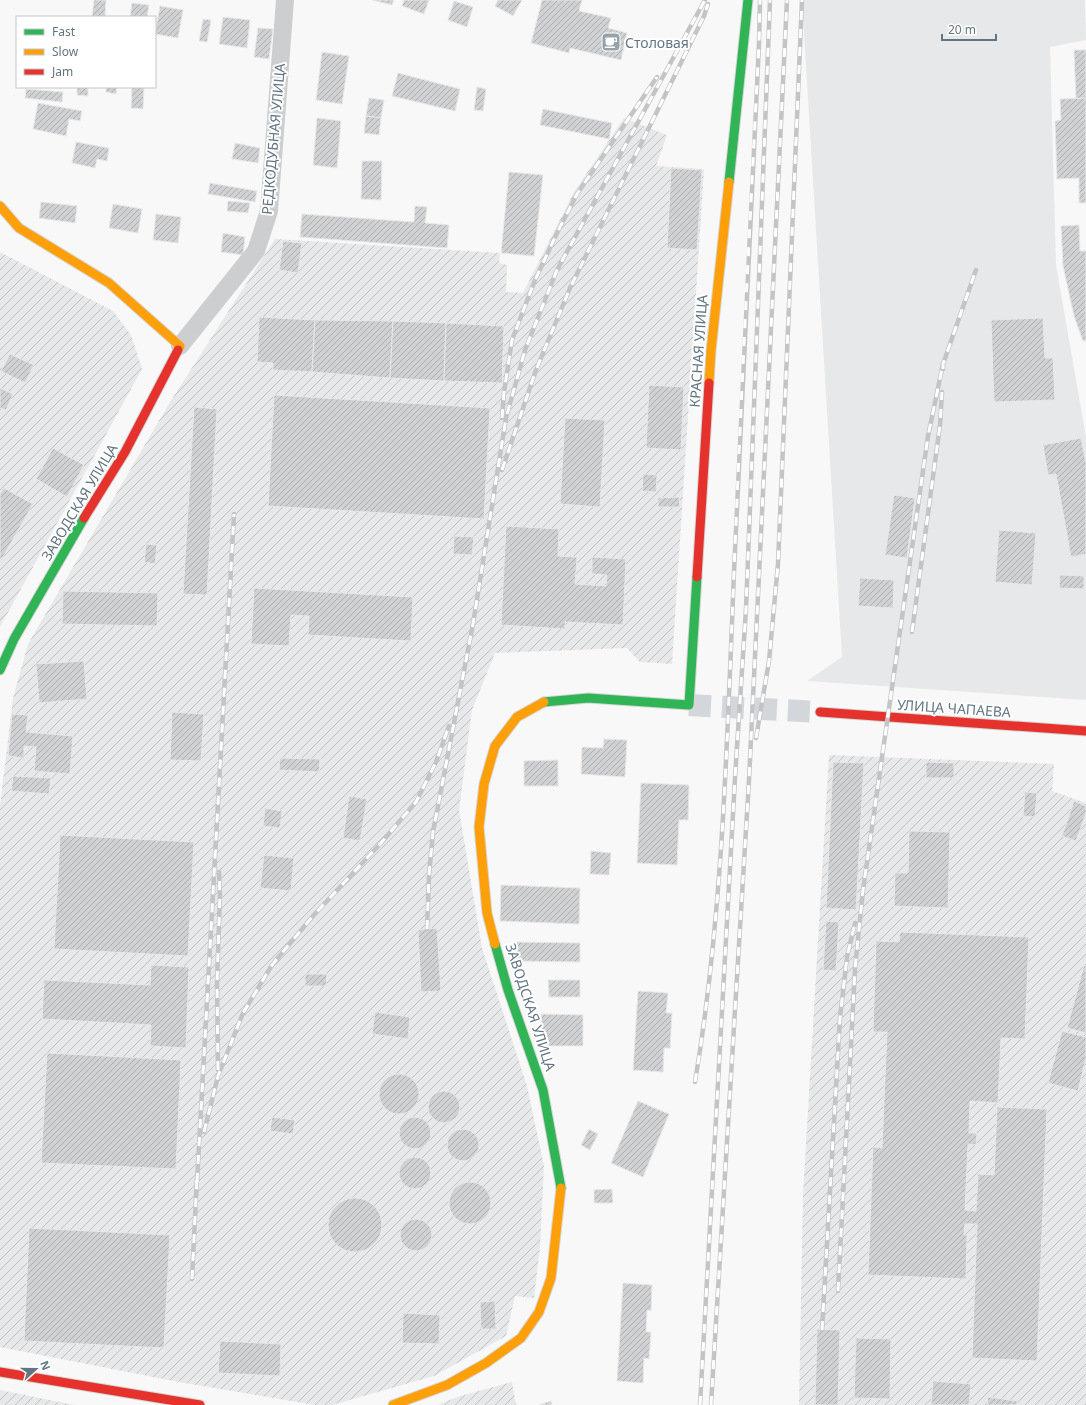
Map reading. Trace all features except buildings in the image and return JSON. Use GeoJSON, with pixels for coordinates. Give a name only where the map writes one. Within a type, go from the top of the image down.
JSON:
{"type":"FeatureCollection","features":[{"type":"Feature","properties":{"kind":"main road","name":"КРАСНАЯ УЛИЦА"},"geometry":{"type":"LineString","coordinates":[[689,704],[711,350],[748,0]]}},
{"type":"Feature","properties":{"kind":"main road"},"geometry":{"type":"LineString","coordinates":[[0,206],[19,228],[109,283],[180,346]]}},
{"type":"Feature","properties":{"kind":"main road","name":"ЗАВОДСКАЯ УЛИЦА"},"geometry":{"type":"LineString","coordinates":[[0,670],[14,639],[70,542],[126,452],[180,346]]}},
{"type":"Feature","properties":{"kind":"main road","name":"ЗАВОДСКАЯ УЛИЦА"},"geometry":{"type":"LineString","coordinates":[[393,1405],[447,1385],[486,1363],[521,1338],[539,1312],[551,1278],[561,1188],[543,1090],[508,990],[487,913],[479,826],[484,784],[495,746],[517,717],[545,701],[588,698],[689,704]]}},
{"type":"Feature","properties":{"kind":"main road","name":"УЛИЦА ЧАПАЕВА"},"geometry":{"type":"LineString","coordinates":[[820,712],[1086,731]]}},
{"type":"Feature","properties":{"kind":"main road"},"geometry":{"type":"LineString","coordinates":[[0,1372],[200,1405]]}},
{"type":"Feature","properties":{"kind":"street","name":"РЕДКОДУБНАЯ УЛИЦА"},"geometry":{"type":"LineString","coordinates":[[180,346],[256,251],[269,211],[285,0]]}},
{"type":"Feature","properties":{"kind":"shaded area"},"geometry":{"type":"Polygon","coordinates":[[[802,0],[1085,0],[1086,40],[1050,47],[1056,265],[1086,437],[1086,700],[807,681],[842,657],[802,0]]]}},
{"type":"Feature","properties":{"kind":"shaded area"},"geometry":{"type":"Polygon","coordinates":[[[624,118],[667,135],[656,166],[704,169],[672,664],[640,662],[627,648],[495,653],[472,710],[459,810],[482,948],[527,1086],[544,1166],[540,1247],[534,1298],[515,1296],[506,1336],[434,1376],[332,1405],[315,1405],[179,1382],[0,1347],[0,806],[13,698],[28,644],[170,402],[275,239],[500,253],[499,263],[507,265],[506,292],[523,293],[574,192],[624,118]]]}},
{"type":"Feature","properties":{"kind":"shaded area"},"geometry":{"type":"Polygon","coordinates":[[[0,252],[113,311],[131,335],[142,369],[0,627],[0,252]]]}},
{"type":"Feature","properties":{"kind":"shaded area"},"geometry":{"type":"Polygon","coordinates":[[[829,755],[1054,764],[1052,791],[1086,803],[1086,1405],[799,1405],[803,1195],[829,755]]]}},
{"type":"Feature","properties":{"kind":"shaded area"},"geometry":{"type":"Polygon","coordinates":[[[512,1382],[516,1405],[437,1405],[460,1396],[512,1382]]]}},
{"type":"Feature","properties":{"kind":"shaded area"},"geometry":{"type":"Polygon","coordinates":[[[0,1390],[69,1404],[77,1405],[0,1405],[0,1390]]]}},
{"type":"Feature","properties":{"kind":"tunnel"},"geometry":{"type":"LineString","coordinates":[[689,705],[820,712]]}},
{"type":"Feature","properties":{"kind":"railway"},"geometry":{"type":"LineString","coordinates":[[427,929],[429,875],[433,832],[473,624],[506,418],[525,350],[557,270],[705,0]]}},
{"type":"Feature","properties":{"kind":"railway"},"geometry":{"type":"LineString","coordinates":[[695,1082],[712,956],[718,892],[726,764],[760,0]]}},
{"type":"Feature","properties":{"kind":"railway"},"geometry":{"type":"LineString","coordinates":[[700,1405],[735,778],[746,609],[770,0]]}},
{"type":"Feature","properties":{"kind":"railway"},"geometry":{"type":"LineString","coordinates":[[711,1405],[749,780],[787,0]]}},
{"type":"Feature","properties":{"kind":"railway"},"geometry":{"type":"LineString","coordinates":[[756,738],[769,661],[778,564],[802,0]]}},
{"type":"Feature","properties":{"kind":"railway"},"geometry":{"type":"LineString","coordinates":[[502,470],[536,370],[570,288],[704,16],[708,4]]}},
{"type":"Feature","properties":{"kind":"railway"},"geometry":{"type":"LineString","coordinates":[[502,418],[504,392],[512,340],[535,280],[577,194],[657,77]]}},
{"type":"Feature","properties":{"kind":"railway"},"geometry":{"type":"LineString","coordinates":[[943,369],[943,364],[976,270]]}},
{"type":"Feature","properties":{"kind":"railway"},"geometry":{"type":"LineString","coordinates":[[838,1291],[855,969],[863,890],[928,436],[943,364]]}},
{"type":"Feature","properties":{"kind":"railway"},"geometry":{"type":"LineString","coordinates":[[912,632],[940,425],[942,392]]}},
{"type":"Feature","properties":{"kind":"railway"},"geometry":{"type":"LineString","coordinates":[[197,1182],[234,514]]}},
{"type":"Feature","properties":{"kind":"railway"},"geometry":{"type":"LineString","coordinates":[[204,1132],[218,1076],[243,1013],[272,965],[313,916],[381,843],[416,802],[436,762],[449,726]]}},
{"type":"Feature","properties":{"kind":"railway"},"geometry":{"type":"LineString","coordinates":[[218,1070],[217,983],[220,894],[219,872]]}},
{"type":"Feature","properties":{"kind":"railway"},"geometry":{"type":"LineString","coordinates":[[822,1330],[840,1018],[847,957],[855,923]]}},
{"type":"Feature","properties":{"kind":"railway"},"geometry":{"type":"LineString","coordinates":[[192,1279],[197,1178]]}},
{"type":"Feature","properties":{"kind":"traffic: fast"},"geometry":{"type":"LineString","coordinates":[[729,182],[748,0]]}},
{"type":"Feature","properties":{"kind":"traffic: fast"},"geometry":{"type":"LineString","coordinates":[[0,670],[14,639],[84,518]]}},
{"type":"Feature","properties":{"kind":"traffic: fast"},"geometry":{"type":"LineString","coordinates":[[544,702],[588,698],[689,705],[697,577]]}},
{"type":"Feature","properties":{"kind":"traffic: fast"},"geometry":{"type":"LineString","coordinates":[[495,944],[508,990],[543,1090],[561,1188]]}},
{"type":"Feature","properties":{"kind":"traffic: slow"},"geometry":{"type":"LineString","coordinates":[[709,383],[729,182]]}},
{"type":"Feature","properties":{"kind":"traffic: slow"},"geometry":{"type":"LineString","coordinates":[[0,206],[19,228],[109,283],[180,346],[178,350]]}},
{"type":"Feature","properties":{"kind":"traffic: slow"},"geometry":{"type":"LineString","coordinates":[[495,944],[487,913],[479,827],[484,784],[495,746],[517,717],[544,702]]}},
{"type":"Feature","properties":{"kind":"traffic: slow"},"geometry":{"type":"LineString","coordinates":[[393,1405],[447,1385],[486,1363],[521,1338],[539,1312],[551,1278],[561,1188]]}},
{"type":"Feature","properties":{"kind":"traffic: jam"},"geometry":{"type":"LineString","coordinates":[[84,518],[125,452],[178,350]]}},
{"type":"Feature","properties":{"kind":"traffic: jam"},"geometry":{"type":"LineString","coordinates":[[697,577],[709,383]]}},
{"type":"Feature","properties":{"kind":"traffic: jam"},"geometry":{"type":"LineString","coordinates":[[820,712],[1086,731]]}},
{"type":"Feature","properties":{"kind":"traffic: jam"},"geometry":{"type":"LineString","coordinates":[[0,1372],[200,1405]]}},
{"type":"Feature","properties":{"kind":"place","name":"Столовая"},"geometry":{"type":"Point","coordinates":[611,42]}}]}
